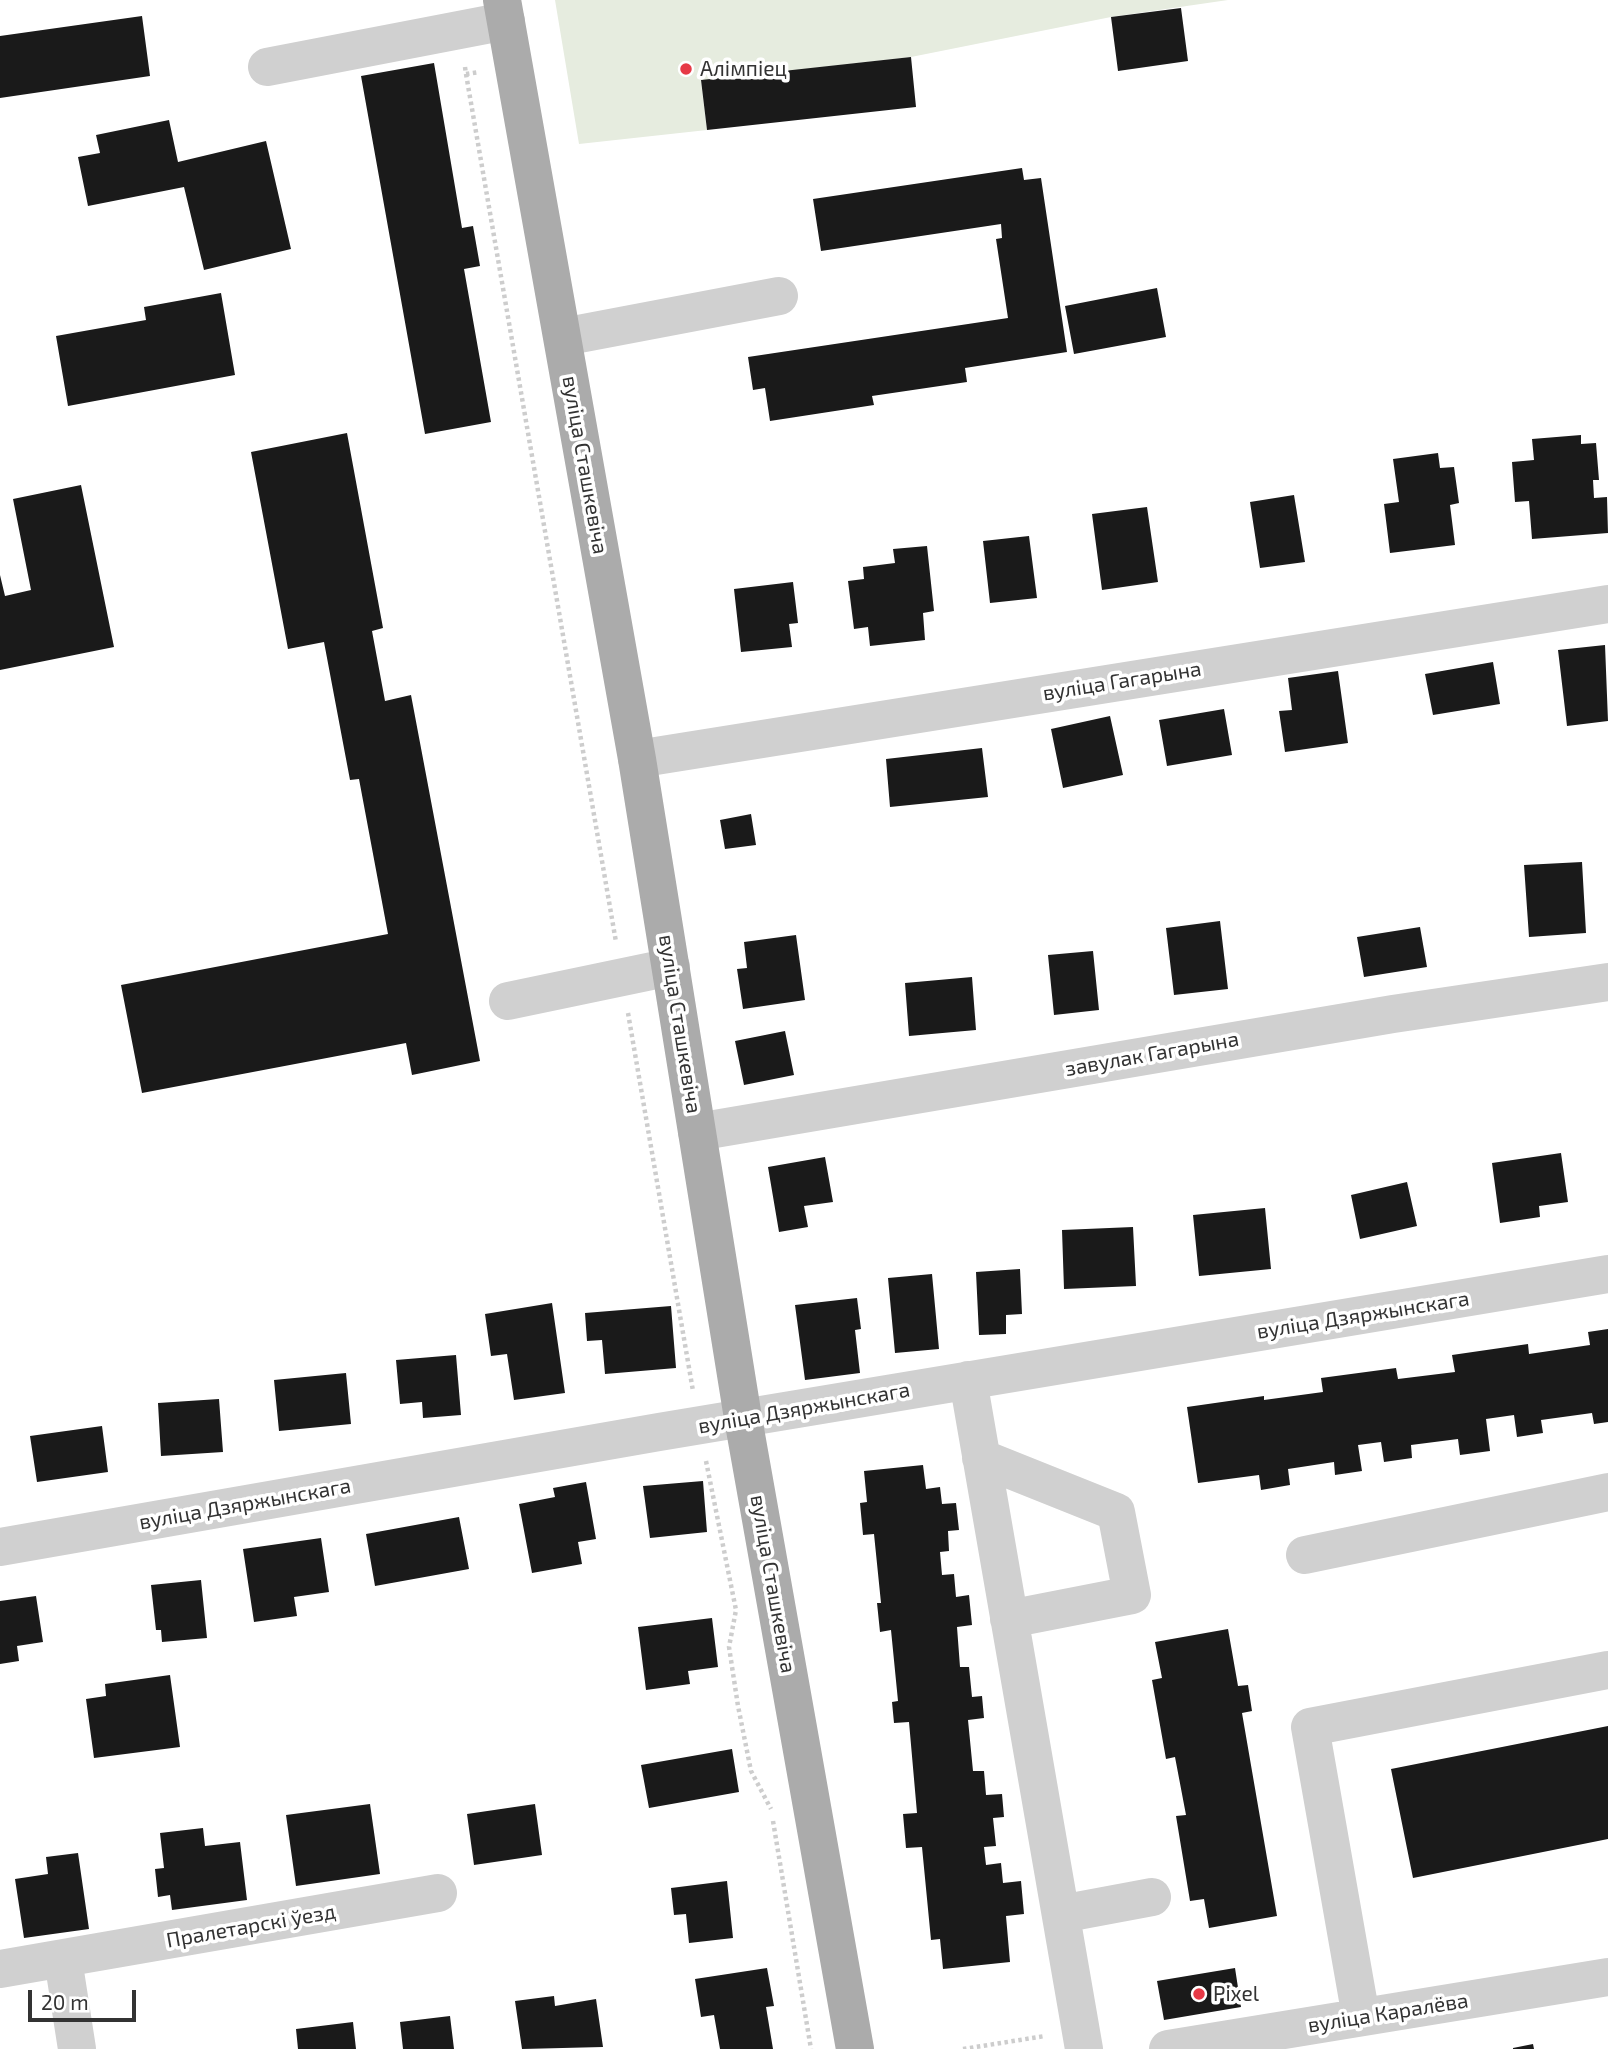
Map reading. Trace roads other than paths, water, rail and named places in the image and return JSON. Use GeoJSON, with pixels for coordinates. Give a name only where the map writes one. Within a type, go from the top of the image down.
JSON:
{"type":"FeatureCollection","features":[{"type":"Feature","properties":{"kind":"main road","name":"вуліца Сташкевіча"},"geometry":{"type":"LineString","coordinates":[[504,10],[637,759],[743,1418],[855,2049]]}},
{"type":"Feature","properties":{"kind":"street"},"geometry":{"type":"LineString","coordinates":[[267,67],[504,10]]}},
{"type":"Feature","properties":{"kind":"street"},"geometry":{"type":"LineString","coordinates":[[563,337],[779,296]]}},
{"type":"Feature","properties":{"kind":"street","name":"вуліца Гагарына"},"geometry":{"type":"LineString","coordinates":[[637,759],[1608,604]]}},
{"type":"Feature","properties":{"kind":"street"},"geometry":{"type":"LineString","coordinates":[[508,1001],[671,967]]}},
{"type":"Feature","properties":{"kind":"street","name":"завулак Гагарына"},"geometry":{"type":"LineString","coordinates":[[697,1132],[1393,1014],[1608,982]]}},
{"type":"Feature","properties":{"kind":"street","name":"вуліца Дзяржынскага"},"geometry":{"type":"LineString","coordinates":[[0,1547],[743,1418],[1608,1274]]}},
{"type":"Feature","properties":{"kind":"street"},"geometry":{"type":"LineString","coordinates":[[968,1380],[1083,2040]]}},
{"type":"Feature","properties":{"kind":"street"},"geometry":{"type":"LineString","coordinates":[[981,1458],[1116,1512],[1132,1595],[1009,1619]]}},
{"type":"Feature","properties":{"kind":"street"},"geometry":{"type":"LineString","coordinates":[[1305,1555],[1608,1492]]}},
{"type":"Feature","properties":{"kind":"street"},"geometry":{"type":"LineString","coordinates":[[1361,2017],[1310,1727],[1608,1670]]}},
{"type":"Feature","properties":{"kind":"street","name":"Пралетарскі ўезд"},"geometry":{"type":"LineString","coordinates":[[0,1969],[438,1893]]}},
{"type":"Feature","properties":{"kind":"street"},"geometry":{"type":"LineString","coordinates":[[1061,1914],[1152,1897]]}},
{"type":"Feature","properties":{"kind":"street"},"geometry":{"type":"LineString","coordinates":[[63,1959],[77,2049]]}},
{"type":"Feature","properties":{"kind":"street","name":"вуліца Каралёва"},"geometry":{"type":"LineString","coordinates":[[1168,2049],[1608,1977]]}},
{"type":"Feature","properties":{"kind":"place","name":"Алімпіец"},"geometry":{"type":"Point","coordinates":[686,69]}},
{"type":"Feature","properties":{"kind":"place","name":"Pixel"},"geometry":{"type":"Point","coordinates":[1199,1994]}}]}
